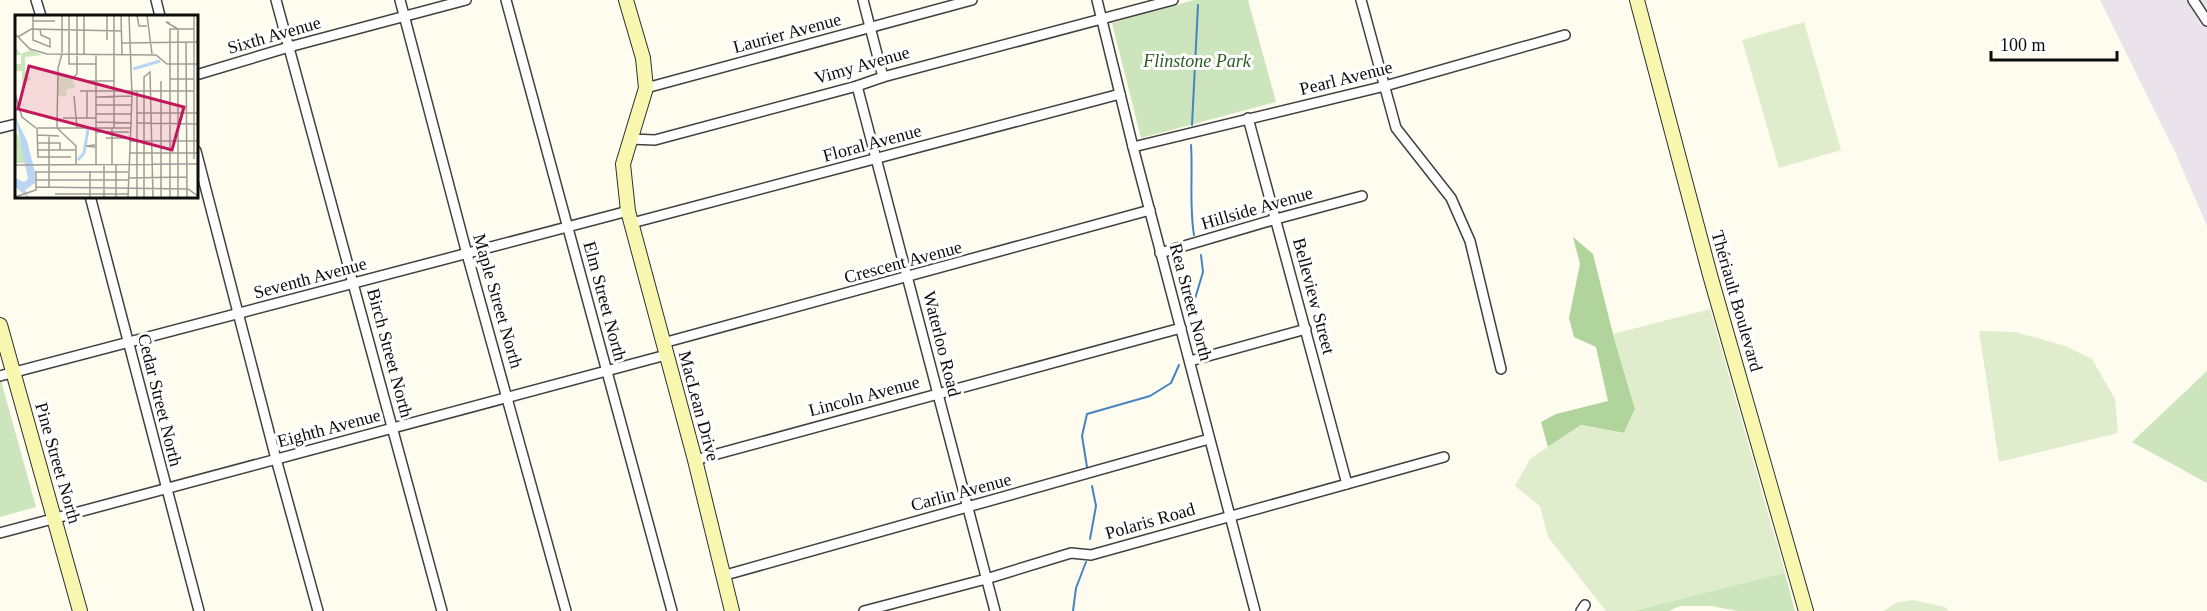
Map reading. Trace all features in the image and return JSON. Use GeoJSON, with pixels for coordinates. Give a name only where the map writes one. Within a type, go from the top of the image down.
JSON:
{"type":"FeatureCollection","features":[{"type":"Feature","properties":{"kind":"street"},"geometry":{"type":"LineString","coordinates":[[36,0],[41,15]]}},
{"type":"Feature","properties":{"kind":"street"},"geometry":{"type":"LineString","coordinates":[[156,0],[160,15]]}},
{"type":"Feature","properties":{"kind":"street","name":"Birch Street North"},"geometry":{"type":"LineString","coordinates":[[276,0],[442,611]]}},
{"type":"Feature","properties":{"kind":"street","name":"Maple Street North"},"geometry":{"type":"LineString","coordinates":[[400,0],[467,254],[566,611]]}},
{"type":"Feature","properties":{"kind":"street","name":"Sixth Avenue"},"geometry":{"type":"LineString","coordinates":[[198,74],[289,47],[466,0]]}},
{"type":"Feature","properties":{"kind":"street","name":"Elm Street North"},"geometry":{"type":"LineString","coordinates":[[506,0],[672,611]]}},
{"type":"Feature","properties":{"kind":"street"},"geometry":{"type":"LineString","coordinates":[[863,0],[883,76]]}},
{"type":"Feature","properties":{"kind":"street","name":"Laurier Avenue"},"geometry":{"type":"LineString","coordinates":[[646,88],[972,0]]}},
{"type":"Feature","properties":{"kind":"street","name":"Rea Street North"},"geometry":{"type":"LineString","coordinates":[[1097,0],[1160,253],[1255,611]]}},
{"type":"Feature","properties":{"kind":"street","name":"Vimy Avenue"},"geometry":{"type":"LineString","coordinates":[[630,139],[655,140],[857,86],[883,76],[1173,0]]}},
{"type":"Feature","properties":{"kind":"street"},"geometry":{"type":"LineString","coordinates":[[1361,0],[1396,128],[1451,198],[1470,241],[1501,369]]}},
{"type":"Feature","properties":{"kind":"street","name":"Thériault Boulevard"},"geometry":{"type":"LineString","coordinates":[[1637,0],[1707,263],[1806,611]]}},
{"type":"Feature","properties":{"kind":"street"},"geometry":{"type":"LineString","coordinates":[[2193,0],[2207,21]]}},
{"type":"Feature","properties":{"kind":"street"},"geometry":{"type":"LineString","coordinates":[[629,1],[643,58],[646,88],[623,164],[630,217]]}},
{"type":"Feature","properties":{"kind":"street","name":"Pearl Avenue"},"geometry":{"type":"LineString","coordinates":[[1133,147],[1385,86],[1565,35]]}},
{"type":"Feature","properties":{"kind":"street","name":"Waterloo Road"},"geometry":{"type":"LineString","coordinates":[[857,86],[909,277],[994,611]]}},
{"type":"Feature","properties":{"kind":"street","name":"Floral Avenue"},"geometry":{"type":"LineString","coordinates":[[630,217],[877,159],[1120,94]]}},
{"type":"Feature","properties":{"kind":"street","name":"Belleview Street"},"geometry":{"type":"LineString","coordinates":[[1248,118],[1347,484]]}},
{"type":"Feature","properties":{"kind":"street"},"geometry":{"type":"LineString","coordinates":[[0,128],[15,124]]}},
{"type":"Feature","properties":{"kind":"street"},"geometry":{"type":"LineString","coordinates":[[198,159],[318,611]]}},
{"type":"Feature","properties":{"kind":"street","name":"Hillside Avenue"},"geometry":{"type":"LineString","coordinates":[[1160,253],[1362,196]]}},
{"type":"Feature","properties":{"kind":"street","name":"Cedar Street North"},"geometry":{"type":"LineString","coordinates":[[91,198],[199,611]]}},
{"type":"Feature","properties":{"kind":"street","name":"Crescent Avenue"},"geometry":{"type":"LineString","coordinates":[[665,349],[909,277],[1150,210]]}},
{"type":"Feature","properties":{"kind":"street","name":"Seventh Avenue"},"geometry":{"type":"LineString","coordinates":[[6,374],[568,228],[630,217]]}},
{"type":"Feature","properties":{"kind":"street","name":"MacLean Drive"},"geometry":{"type":"LineString","coordinates":[[630,217],[732,611]]}},
{"type":"Feature","properties":{"kind":"street","name":"Pine Street North"},"geometry":{"type":"LineString","coordinates":[[0,326],[6,374],[55,518],[80,611]]}},
{"type":"Feature","properties":{"kind":"street","name":"Lincoln Avenue"},"geometry":{"type":"LineString","coordinates":[[694,460],[1181,328]]}},
{"type":"Feature","properties":{"kind":"street"},"geometry":{"type":"LineString","coordinates":[[1190,361],[1306,330]]}},
{"type":"Feature","properties":{"kind":"street","name":"Eighth Avenue"},"geometry":{"type":"LineString","coordinates":[[0,533],[607,370],[665,349]]}},
{"type":"Feature","properties":{"kind":"street","name":"Carlin Avenue"},"geometry":{"type":"LineString","coordinates":[[722,576],[1209,440]]}},
{"type":"Feature","properties":{"kind":"street","name":"Polaris Road"},"geometry":{"type":"LineString","coordinates":[[864,611],[986,579],[1071,553],[1091,555],[1444,457]]}},
{"type":"Feature","properties":{"kind":"shaded area"},"geometry":{"type":"Polygon","coordinates":[[[2100,0],[2207,0],[2207,226],[2176,154],[2100,0]]]}},
{"type":"Feature","properties":{"kind":"green space","name":"Flinstone Park"},"geometry":{"type":"Polygon","coordinates":[[[1194,0],[1248,0],[1276,102],[1141,138],[1112,23],[1194,0]]]}},
{"type":"Feature","properties":{"kind":"green space"},"geometry":{"type":"Polygon","coordinates":[[[1804,22],[1841,150],[1779,168],[1742,40],[1804,22]]]}},
{"type":"Feature","properties":{"kind":"green space"},"geometry":{"type":"Polygon","coordinates":[[[1573,237],[1593,254],[1635,409],[1624,433],[1581,425],[1548,447],[1541,422],[1556,414],[1608,401],[1596,347],[1574,337],[1569,318],[1580,264],[1573,237]]]}},
{"type":"Feature","properties":{"kind":"green space"},"geometry":{"type":"Polygon","coordinates":[[[1710,309],[1785,573],[1633,611],[1606,611],[1548,537],[1540,506],[1515,486],[1530,459],[1581,425],[1624,433],[1635,409],[1613,334],[1710,309]]]}},
{"type":"Feature","properties":{"kind":"green space"},"geometry":{"type":"Polygon","coordinates":[[[1979,331],[2016,332],[2065,346],[2092,359],[2115,399],[2118,433],[1999,462],[1979,331]]]}},
{"type":"Feature","properties":{"kind":"green space"},"geometry":{"type":"Polygon","coordinates":[[[2207,371],[2207,483],[2132,442],[2207,371]]]}},
{"type":"Feature","properties":{"kind":"green space"},"geometry":{"type":"Polygon","coordinates":[[[0,377],[36,507],[0,517],[0,377]]]}},
{"type":"Feature","properties":{"kind":"green space"},"geometry":{"type":"Polygon","coordinates":[[[1776,540],[1795,611],[1737,611],[1711,606],[1680,606],[1669,611],[1633,611],[1772,575],[1765,543],[1776,540]]]}},
{"type":"Feature","properties":{"kind":"green space"},"geometry":{"type":"Polygon","coordinates":[[[1913,600],[1945,607],[1949,611],[1884,611],[1895,603],[1913,600]]]}},
{"type":"Feature","properties":{"kind":"waterway"},"geometry":{"type":"LineString","coordinates":[[1192,125],[1198,5]]}},
{"type":"Feature","properties":{"kind":"waterway"},"geometry":{"type":"LineString","coordinates":[[1191,145],[1194,235]]}},
{"type":"Feature","properties":{"kind":"waterway"},"geometry":{"type":"LineString","coordinates":[[1194,302],[1203,272],[1201,255]]}},
{"type":"Feature","properties":{"kind":"waterway"},"geometry":{"type":"LineString","coordinates":[[1087,467],[1082,436],[1087,414],[1150,396],[1171,383],[1179,365]]}},
{"type":"Feature","properties":{"kind":"waterway"},"geometry":{"type":"LineString","coordinates":[[1090,539],[1096,506],[1092,486]]}},
{"type":"Feature","properties":{"kind":"waterway"},"geometry":{"type":"LineString","coordinates":[[1073,611],[1076,588],[1086,562]]}}]}
